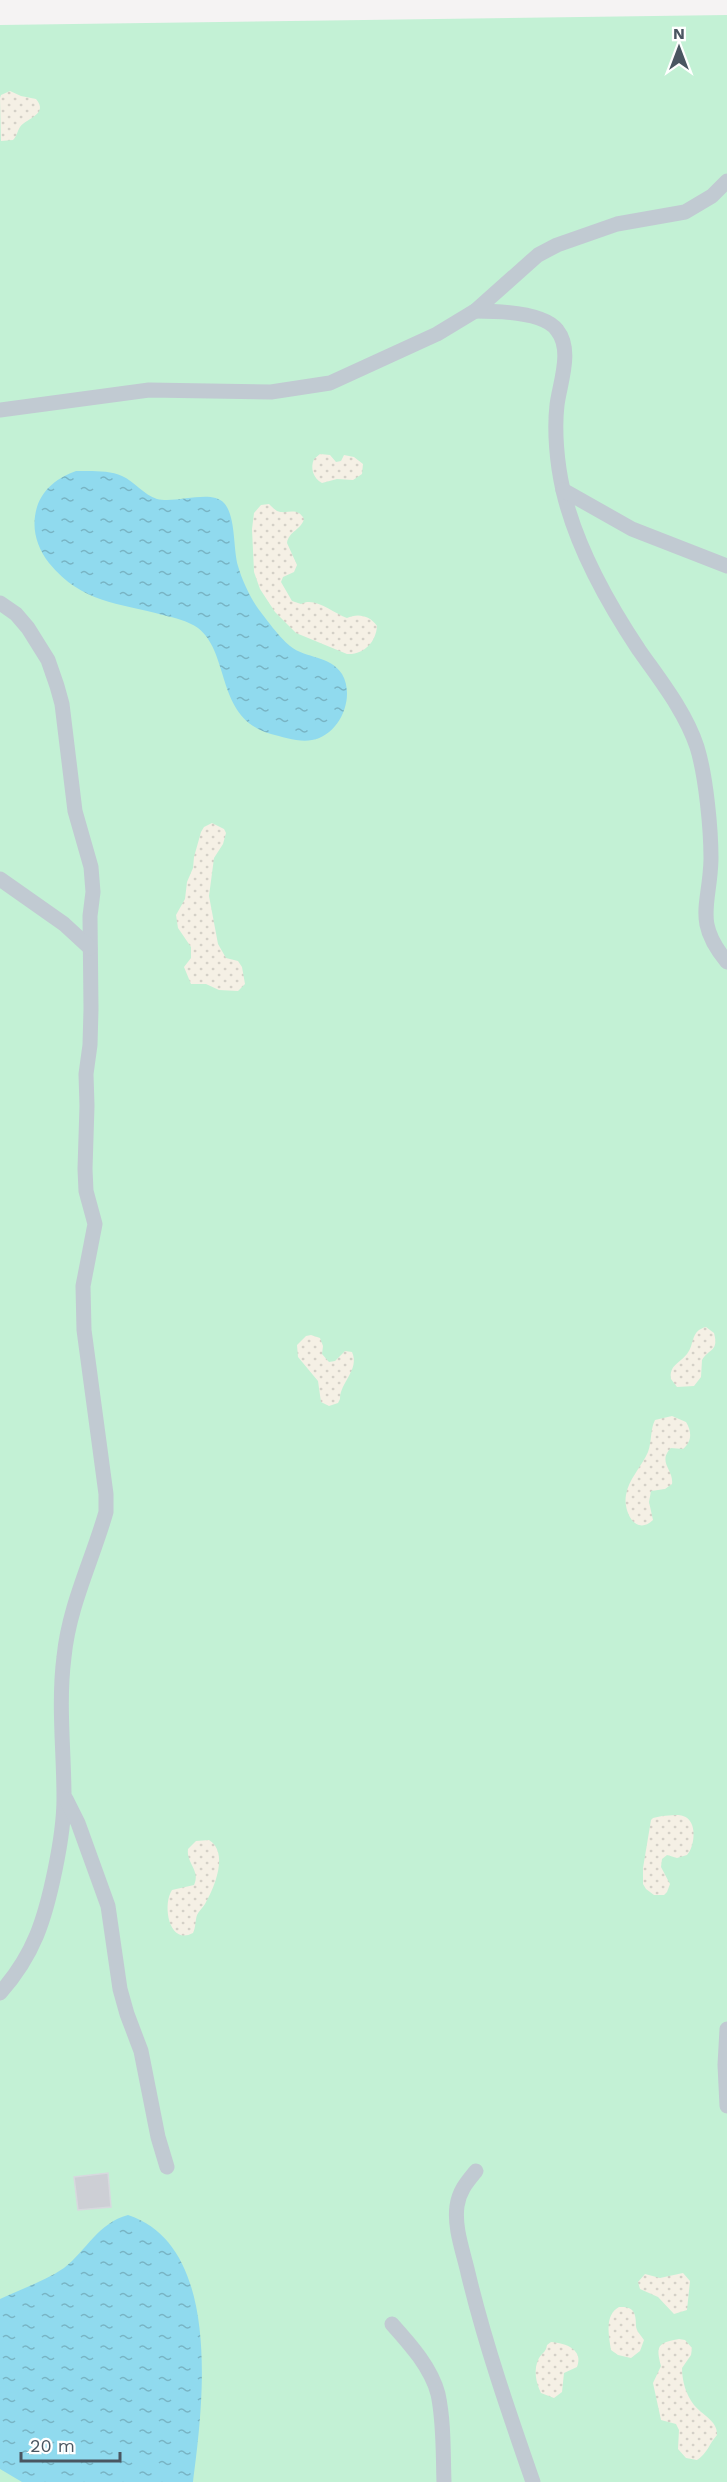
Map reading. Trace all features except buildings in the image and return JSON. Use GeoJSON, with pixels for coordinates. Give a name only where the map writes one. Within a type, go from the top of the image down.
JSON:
{"type":"FeatureCollection","features":[{"type":"Feature","properties":{"kind":"lane"},"geometry":{"type":"LineString","coordinates":[[0,410],[149,390],[240,393],[302,389],[330,383],[436,333],[475,311],[538,255],[557,245],[618,224],[685,212],[712,196],[727,181]]}},
{"type":"Feature","properties":{"kind":"lane"},"geometry":{"type":"LineString","coordinates":[[475,311],[502,312],[541,319],[556,328],[563,341],[565,356],[557,406],[558,456],[563,490],[598,580],[633,641],[679,709],[696,747],[702,771],[710,841],[711,862],[705,921],[714,946],[727,962]]}},
{"type":"Feature","properties":{"kind":"lane"},"geometry":{"type":"LineString","coordinates":[[563,490],[632,529],[727,566]]}},
{"type":"Feature","properties":{"kind":"lane"},"geometry":{"type":"LineString","coordinates":[[0,603],[16,614],[28,628],[48,660],[57,686],[62,704],[75,812],[91,867],[93,892],[90,916],[92,1009],[86,1074],[85,1169],[86,1191],[95,1224],[83,1286],[82,1305],[106,1494],[106,1512],[70,1618],[64,1656],[61,1739],[63,1830],[47,1910],[38,1936],[22,1965],[0,1993]]}},
{"type":"Feature","properties":{"kind":"lane"},"geometry":{"type":"LineString","coordinates":[[0,879],[64,924],[90,948]]}},
{"type":"Feature","properties":{"kind":"lane"},"geometry":{"type":"LineString","coordinates":[[64,1796],[78,1823],[108,1906],[120,1989],[141,2051],[158,2137],[167,2167]]}},
{"type":"Feature","properties":{"kind":"lane"},"geometry":{"type":"LineString","coordinates":[[727,2029],[725,2065],[727,2106]]}},
{"type":"Feature","properties":{"kind":"lane"},"geometry":{"type":"LineString","coordinates":[[476,2171],[459,2194],[457,2207],[459,2236],[506,2404],[533,2482]]}},
{"type":"Feature","properties":{"kind":"lane"},"geometry":{"type":"LineString","coordinates":[[392,2324],[411,2345],[429,2373],[437,2391],[444,2482]]}},
{"type":"Feature","properties":{"kind":"green space"},"geometry":{"type":"Polygon","coordinates":[[[727,15],[727,2482],[0,2482],[0,25],[727,15]]]}},
{"type":"Feature","properties":{"kind":"sand"},"geometry":{"type":"Polygon","coordinates":[[[10,91],[36,99],[40,108],[36,115],[20,127],[13,140],[1,141],[0,98],[1,95],[10,91]]]}},
{"type":"Feature","properties":{"kind":"sand"},"geometry":{"type":"Polygon","coordinates":[[[320,454],[330,455],[336,462],[341,461],[344,455],[354,457],[363,464],[362,474],[353,480],[337,479],[322,483],[314,476],[312,469],[314,459],[320,454]]]}},
{"type":"Feature","properties":{"kind":"sand"},"geometry":{"type":"Polygon","coordinates":[[[269,504],[277,511],[295,512],[304,519],[287,543],[297,565],[294,572],[283,577],[281,582],[292,601],[301,604],[312,602],[347,618],[359,615],[371,619],[377,626],[376,632],[372,642],[364,650],[347,654],[296,633],[275,612],[260,589],[254,572],[252,529],[254,513],[261,505],[269,504]]]}},
{"type":"Feature","properties":{"kind":"sand"},"geometry":{"type":"Polygon","coordinates":[[[212,823],[224,829],[226,833],[223,844],[214,858],[209,896],[218,944],[226,958],[238,961],[242,967],[245,984],[238,991],[219,990],[206,984],[191,984],[184,967],[191,958],[191,947],[178,928],[176,915],[185,899],[187,882],[193,868],[201,832],[204,827],[212,823]]]}},
{"type":"Feature","properties":{"kind":"sand"},"geometry":{"type":"Polygon","coordinates":[[[706,1327],[714,1333],[715,1344],[702,1360],[701,1377],[694,1386],[677,1387],[671,1379],[672,1370],[687,1354],[697,1332],[706,1327]]]}},
{"type":"Feature","properties":{"kind":"sand"},"geometry":{"type":"Polygon","coordinates":[[[306,1336],[320,1338],[323,1346],[322,1354],[329,1362],[335,1361],[345,1351],[352,1352],[354,1358],[354,1365],[338,1403],[329,1406],[321,1402],[318,1381],[298,1357],[297,1345],[306,1336]]]}},
{"type":"Feature","properties":{"kind":"sand"},"geometry":{"type":"Polygon","coordinates":[[[672,1416],[686,1422],[690,1433],[689,1440],[683,1449],[671,1448],[667,1453],[666,1462],[672,1484],[665,1489],[651,1491],[649,1502],[653,1520],[647,1524],[636,1524],[626,1508],[627,1489],[648,1452],[655,1420],[672,1416]]]}},
{"type":"Feature","properties":{"kind":"sand"},"geometry":{"type":"Polygon","coordinates":[[[678,1815],[688,1818],[694,1834],[692,1846],[687,1855],[677,1858],[667,1855],[662,1859],[661,1867],[670,1884],[664,1895],[654,1895],[643,1884],[643,1868],[651,1820],[662,1816],[678,1815]]]}},
{"type":"Feature","properties":{"kind":"sand"},"geometry":{"type":"Polygon","coordinates":[[[209,1840],[215,1845],[218,1853],[216,1879],[209,1897],[197,1915],[193,1933],[185,1936],[178,1934],[173,1929],[168,1914],[169,1897],[172,1890],[194,1885],[196,1875],[189,1859],[188,1849],[196,1841],[209,1840]]]}},
{"type":"Feature","properties":{"kind":"sand"},"geometry":{"type":"Polygon","coordinates":[[[683,2273],[690,2281],[687,2310],[674,2314],[658,2297],[640,2289],[638,2282],[645,2274],[660,2278],[683,2273]]]}},
{"type":"Feature","properties":{"kind":"sand"},"geometry":{"type":"Polygon","coordinates":[[[619,2307],[633,2311],[637,2330],[644,2340],[640,2351],[631,2358],[618,2355],[611,2350],[609,2320],[619,2307]]]}},
{"type":"Feature","properties":{"kind":"sand"},"geometry":{"type":"Polygon","coordinates":[[[679,2339],[685,2340],[692,2348],[691,2355],[682,2368],[687,2392],[694,2405],[717,2430],[717,2435],[697,2460],[686,2458],[678,2449],[679,2430],[676,2424],[661,2420],[653,2383],[661,2366],[660,2346],[679,2339]]]}},
{"type":"Feature","properties":{"kind":"sand"},"geometry":{"type":"Polygon","coordinates":[[[551,2342],[572,2348],[579,2361],[577,2367],[564,2373],[562,2392],[554,2398],[541,2393],[536,2376],[539,2358],[551,2342]]]}},
{"type":"Feature","properties":{"kind":"water"},"geometry":{"type":"Polygon","coordinates":[[[76,471],[117,474],[157,499],[211,497],[224,503],[231,516],[236,559],[246,587],[257,607],[290,646],[331,663],[342,674],[346,684],[346,704],[337,724],[322,737],[302,741],[271,734],[253,726],[232,700],[215,653],[208,639],[198,628],[177,619],[102,600],[75,587],[62,576],[49,563],[41,550],[36,536],[35,514],[47,489],[64,476],[76,471]]]}},
{"type":"Feature","properties":{"kind":"water"},"geometry":{"type":"Polygon","coordinates":[[[128,2215],[158,2232],[180,2259],[193,2293],[200,2331],[202,2372],[193,2482],[22,2482],[0,2469],[0,2299],[57,2273],[109,2224],[128,2215]]]}}]}
